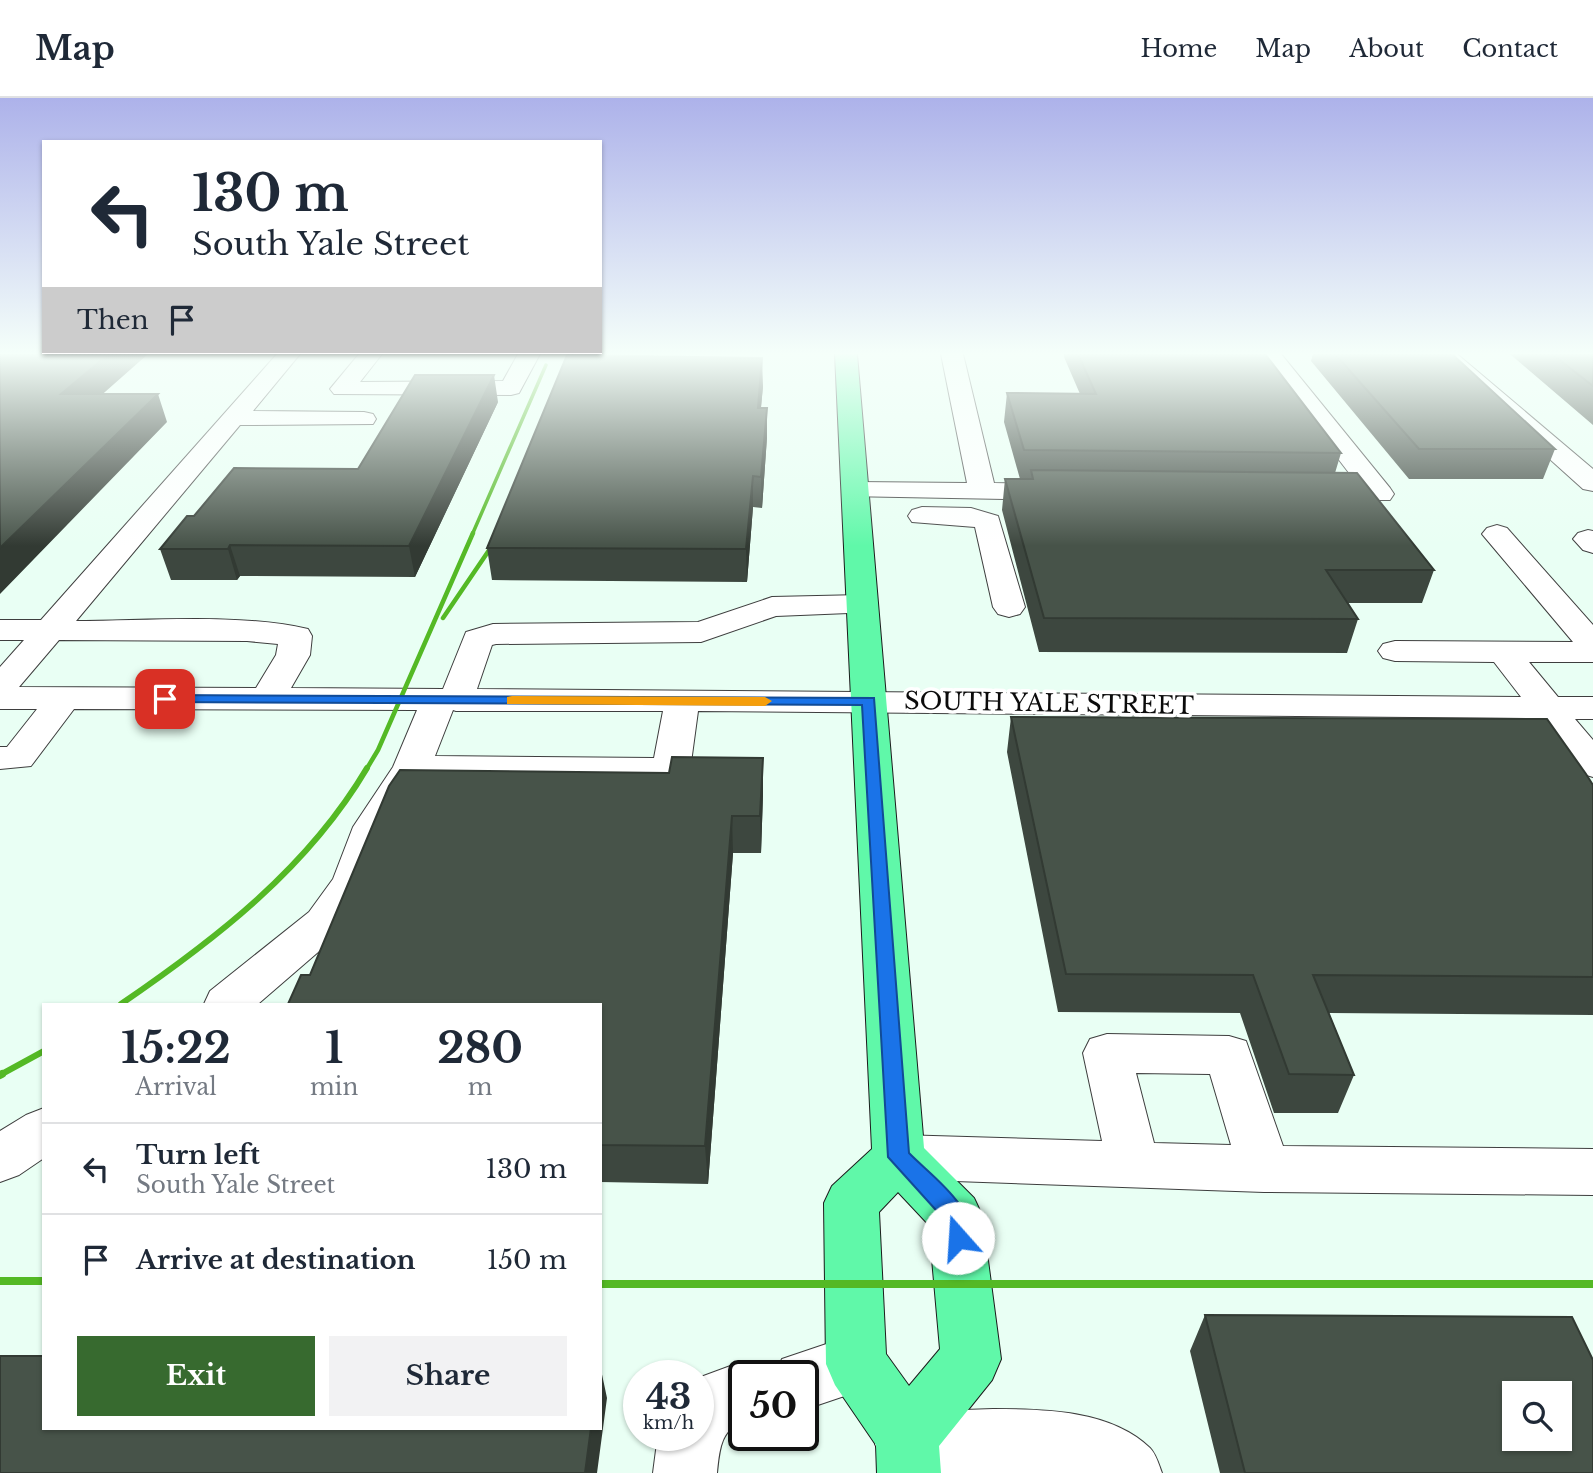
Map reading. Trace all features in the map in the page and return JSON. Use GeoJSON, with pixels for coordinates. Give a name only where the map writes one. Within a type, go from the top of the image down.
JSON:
{"type":"FeatureCollection","features":[{"type":"Feature","properties":{"kind":"main road"},"geometry":{"type":"LineString","coordinates":[[850,418],[899,1157],[955,1215],[971,1359],[907,1451],[830,1372],[851,1203],[899,1157]]}},
{"type":"Feature","properties":{"kind":"street"},"geometry":{"type":"LineString","coordinates":[[0,688],[234,418]]}},
{"type":"Feature","properties":{"kind":"street"},"geometry":{"type":"LineString","coordinates":[[256,418],[363,419]]}},
{"type":"Feature","properties":{"kind":"street"},"geometry":{"type":"LineString","coordinates":[[966,418],[982,491]]}},
{"type":"Feature","properties":{"kind":"street"},"geometry":{"type":"LineString","coordinates":[[1298,494],[1380,494],[1320,418]]}},
{"type":"Feature","properties":{"kind":"street"},"geometry":{"type":"LineString","coordinates":[[1521,418],[1587,473]]}},
{"type":"Feature","properties":{"kind":"street"},"geometry":{"type":"LineString","coordinates":[[176,484],[214,485]]}},
{"type":"Feature","properties":{"kind":"street"},"geometry":{"type":"LineString","coordinates":[[856,503],[982,491],[1078,492]]}},
{"type":"Feature","properties":{"kind":"street"},"geometry":{"type":"LineString","coordinates":[[856,503],[971,517],[988,522],[1009,607]]}},
{"type":"Feature","properties":{"kind":"street"},"geometry":{"type":"LineString","coordinates":[[1497,534],[1593,645]]}},
{"type":"Feature","properties":{"kind":"street"},"geometry":{"type":"LineString","coordinates":[[227,1003],[324,923],[353,883],[373,827],[412,767],[478,639],[493,634],[701,632],[772,607],[862,605]]}},
{"type":"Feature","properties":{"kind":"street"},"geometry":{"type":"LineString","coordinates":[[0,630],[247,631],[296,636],[293,655],[267,699]]}},
{"type":"Feature","properties":{"kind":"street"},"geometry":{"type":"LineString","coordinates":[[1432,707],[1395,651],[1593,652]]}},
{"type":"Feature","properties":{"kind":"street"},"geometry":{"type":"LineString","coordinates":[[1503,651],[1593,765]]}},
{"type":"Feature","properties":{"kind":"street","name":"SOUTH YALE STREET"},"geometry":{"type":"LineString","coordinates":[[0,698],[869,701],[1593,708]]}},
{"type":"Feature","properties":{"kind":"street"},"geometry":{"type":"LineString","coordinates":[[0,758],[18,758],[62,698]]}},
{"type":"Feature","properties":{"kind":"street"},"geometry":{"type":"LineString","coordinates":[[412,767],[671,771],[682,701]]}},
{"type":"Feature","properties":{"kind":"street"},"geometry":{"type":"LineString","coordinates":[[1134,1166],[1107,1053],[1229,1055],[1265,1169]]}},
{"type":"Feature","properties":{"kind":"street"},"geometry":{"type":"LineString","coordinates":[[0,1159],[42,1131]]}},
{"type":"Feature","properties":{"kind":"street"},"geometry":{"type":"LineString","coordinates":[[899,1157],[1265,1169],[1593,1172]]}},
{"type":"Feature","properties":{"kind":"street"},"geometry":{"type":"LineString","coordinates":[[907,1451],[1060,1442],[1091,1448],[1130,1473]]}},
{"type":"Feature","properties":{"kind":"street"},"geometry":{"type":"LineString","coordinates":[[685,1473],[687,1451]]}},
{"type":"Feature","properties":{"kind":"building"},"geometry":{"type":"Polygon","coordinates":[[[0,418],[133,418],[0,548],[0,418]]]}},
{"type":"Feature","properties":{"kind":"building"},"geometry":{"type":"Polygon","coordinates":[[[389,418],[473,418],[409,546],[230,545],[228,549],[160,549],[187,516],[194,516],[234,468],[358,469],[389,418]]]}},
{"type":"Feature","properties":{"kind":"building"},"geometry":{"type":"Polygon","coordinates":[[[541,418],[766,418],[761,477],[753,476],[746,549],[487,548],[541,418]]]}},
{"type":"Feature","properties":{"kind":"building"},"geometry":{"type":"Polygon","coordinates":[[[1015,418],[1314,418],[1341,453],[1024,450],[1015,418]]]}},
{"type":"Feature","properties":{"kind":"building"},"geometry":{"type":"Polygon","coordinates":[[[1392,418],[1522,418],[1555,449],[1419,449],[1392,418]]]}},
{"type":"Feature","properties":{"kind":"building"},"geometry":{"type":"Polygon","coordinates":[[[1031,470],[1357,473],[1434,570],[1326,570],[1358,619],[1044,618],[1005,479],[1033,479],[1031,470]]]}},
{"type":"Feature","properties":{"kind":"building"},"geometry":{"type":"Polygon","coordinates":[[[1011,717],[1547,719],[1593,785],[1593,977],[1313,975],[1354,1075],[1289,1074],[1253,975],[1066,974],[1011,717]]]}},
{"type":"Feature","properties":{"kind":"building"},"geometry":{"type":"Polygon","coordinates":[[[672,757],[763,758],[760,816],[732,816],[705,1146],[602,1145],[602,1003],[288,1003],[301,975],[310,975],[389,786],[400,770],[669,773],[672,757]]]}},
{"type":"Feature","properties":{"kind":"building"},"geometry":{"type":"Polygon","coordinates":[[[1205,1315],[1572,1317],[1593,1360],[1593,1473],[1245,1473],[1205,1315]]]}},
{"type":"Feature","properties":{"kind":"building"},"geometry":{"type":"Polygon","coordinates":[[[0,1356],[42,1356],[42,1430],[591,1430],[585,1473],[0,1473],[0,1356]]]}},
{"type":"Feature","properties":{"kind":"railway"},"geometry":{"type":"LineString","coordinates":[[472,535],[523,418]]}},
{"type":"Feature","properties":{"kind":"railway"},"geometry":{"type":"LineString","coordinates":[[366,770],[378,750],[473,533]]}},
{"type":"Feature","properties":{"kind":"railway"},"geometry":{"type":"LineString","coordinates":[[443,618],[498,537]]}},
{"type":"Feature","properties":{"kind":"railway"},"geometry":{"type":"LineString","coordinates":[[122,1003],[191,954],[258,899],[317,838],[367,768]]}},
{"type":"Feature","properties":{"kind":"railway"},"geometry":{"type":"LineString","coordinates":[[2,1074],[0,1075],[42,1052]]}},
{"type":"Feature","properties":{"kind":"railway"},"geometry":{"type":"LineString","coordinates":[[0,1281],[42,1281]]}},
{"type":"Feature","properties":{"kind":"railway"},"geometry":{"type":"LineString","coordinates":[[602,1284],[1593,1284]]}},
{"type":"Feature","properties":{"kind":"slow traffic"},"geometry":{"type":"LineString","coordinates":[[512,701],[765,701]]}},
{"type":"Feature","properties":{"kind":"route"},"geometry":{"type":"LineString","coordinates":[[165,699],[869,701],[899,1157],[955,1215],[958,1238]]}}]}
